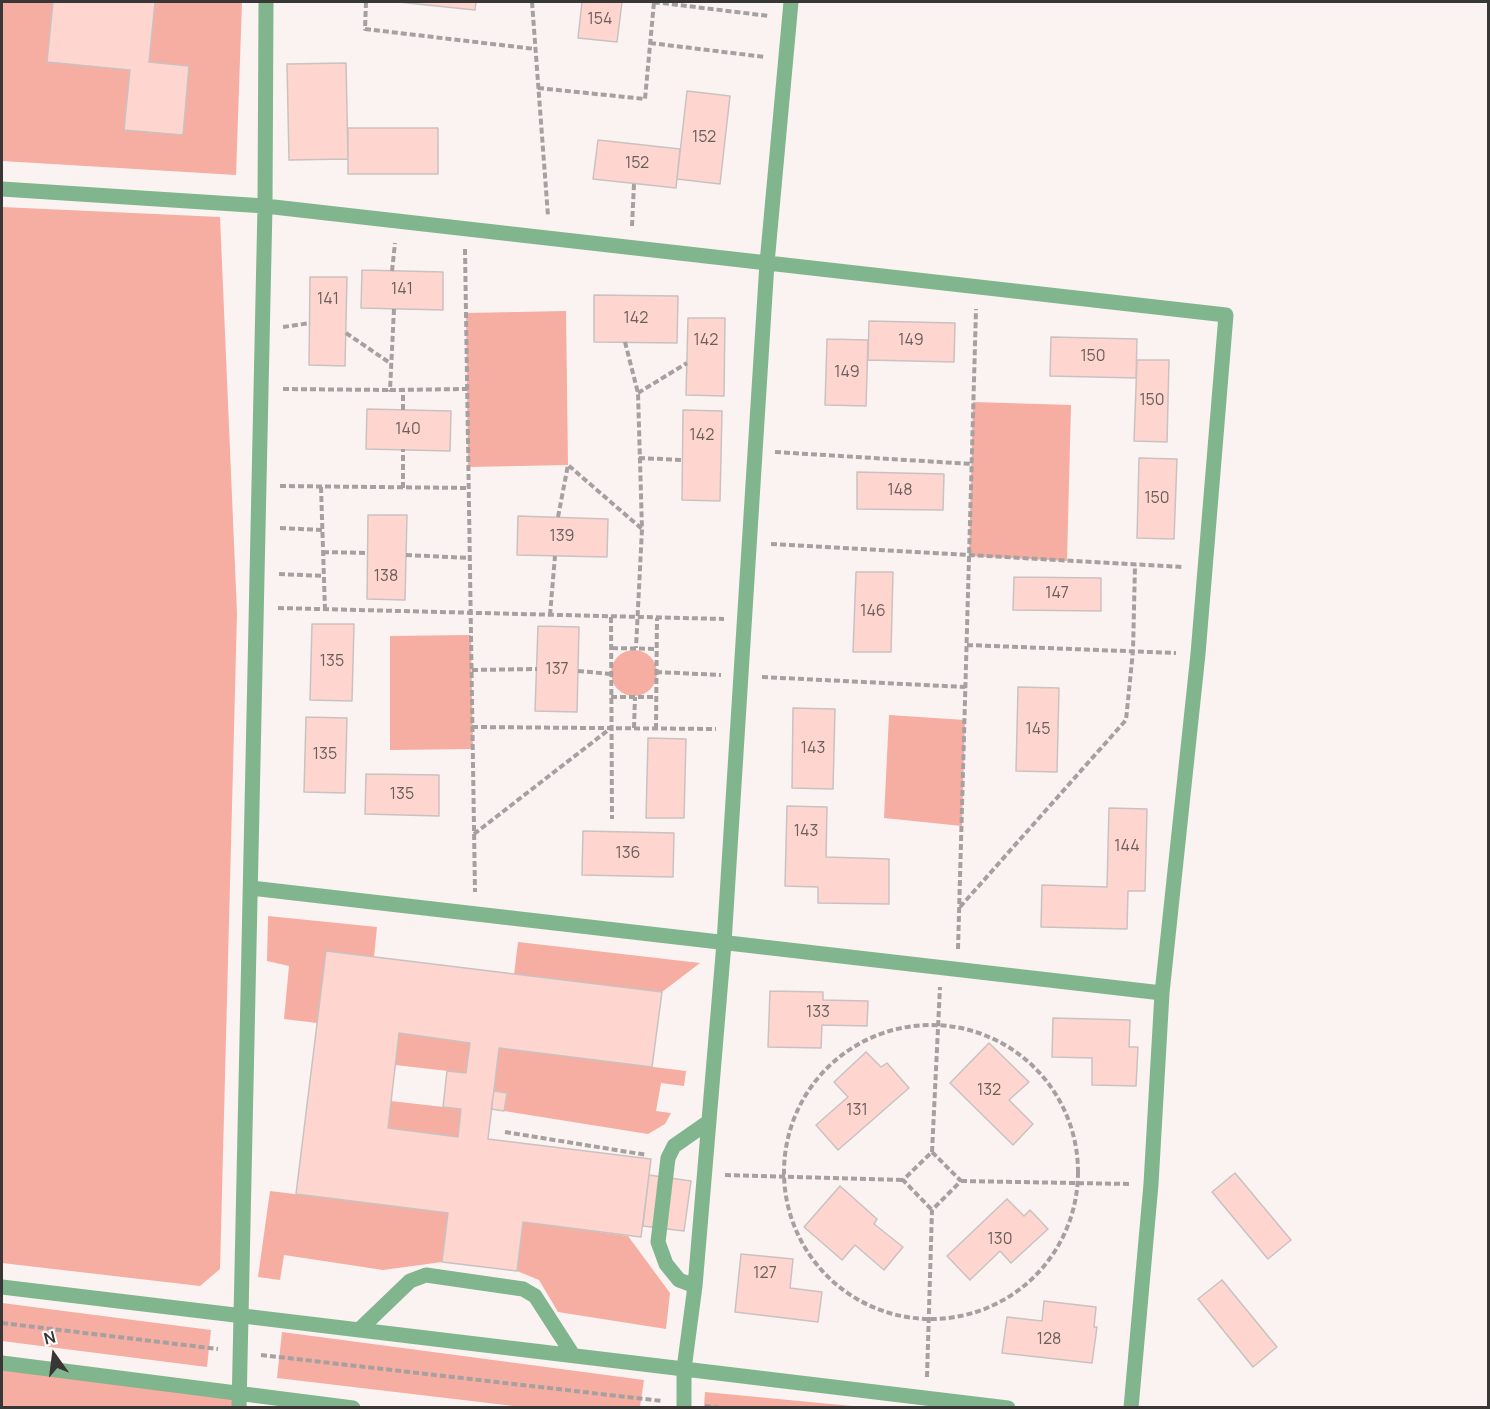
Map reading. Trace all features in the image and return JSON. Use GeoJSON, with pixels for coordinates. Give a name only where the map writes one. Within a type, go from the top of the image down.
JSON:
{"type":"FeatureCollection","features":[{"type":"Feature","properties":{"kind":"street"},"geometry":{"type":"LineString","coordinates":[[240,1400],[261,389],[266,2]]}},
{"type":"Feature","properties":{"kind":"street"},"geometry":{"type":"LineString","coordinates":[[684,1405],[684,1369],[695,1286],[724,943],[767,263],[791,2]]}},
{"type":"Feature","properties":{"kind":"street"},"geometry":{"type":"LineString","coordinates":[[2,189],[264,206],[1226,315],[1198,654],[1162,993],[1151,1185],[1131,1407]]}},
{"type":"Feature","properties":{"kind":"street"},"geometry":{"type":"LineString","coordinates":[[251,888],[1162,993]]}},
{"type":"Feature","properties":{"kind":"street"},"geometry":{"type":"LineString","coordinates":[[695,1286],[680,1280],[666,1263],[658,1242],[668,1158],[674,1146],[708,1123]]}},
{"type":"Feature","properties":{"kind":"street"},"geometry":{"type":"LineString","coordinates":[[359,1330],[410,1281],[426,1275],[523,1289],[535,1296],[573,1355]]}},
{"type":"Feature","properties":{"kind":"street"},"geometry":{"type":"LineString","coordinates":[[2,1287],[1008,1407]]}},
{"type":"Feature","properties":{"kind":"street"},"geometry":{"type":"LineString","coordinates":[[2,1363],[240,1400],[353,1407]]}},
{"type":"Feature","properties":{"kind":"path"},"geometry":{"type":"LineString","coordinates":[[366,2],[365,29],[535,49]]}},
{"type":"Feature","properties":{"kind":"path"},"geometry":{"type":"LineString","coordinates":[[532,2],[549,239]]}},
{"type":"Feature","properties":{"kind":"path"},"geometry":{"type":"LineString","coordinates":[[538,88],[645,99],[654,2],[790,18]]}},
{"type":"Feature","properties":{"kind":"path"},"geometry":{"type":"LineString","coordinates":[[650,43],[786,59]]}},
{"type":"Feature","properties":{"kind":"path"},"geometry":{"type":"LineString","coordinates":[[630,248],[634,184]]}},
{"type":"Feature","properties":{"kind":"path"},"geometry":{"type":"LineString","coordinates":[[392,271],[397,221]]}},
{"type":"Feature","properties":{"kind":"path"},"geometry":{"type":"LineString","coordinates":[[465,229],[475,914]]}},
{"type":"Feature","properties":{"kind":"path"},"geometry":{"type":"LineString","coordinates":[[958,970],[976,287]]}},
{"type":"Feature","properties":{"kind":"path"},"geometry":{"type":"LineString","coordinates":[[390,390],[394,309]]}},
{"type":"Feature","properties":{"kind":"path"},"geometry":{"type":"LineString","coordinates":[[346,333],[391,363]]}},
{"type":"Feature","properties":{"kind":"path"},"geometry":{"type":"LineString","coordinates":[[625,342],[638,393],[642,529],[636,648]]}},
{"type":"Feature","properties":{"kind":"path"},"geometry":{"type":"LineString","coordinates":[[638,393],[687,363]]}},
{"type":"Feature","properties":{"kind":"path"},"geometry":{"type":"LineString","coordinates":[[261,389],[467,389]]}},
{"type":"Feature","properties":{"kind":"path"},"geometry":{"type":"LineString","coordinates":[[403,410],[404,390]]}},
{"type":"Feature","properties":{"kind":"path"},"geometry":{"type":"LineString","coordinates":[[403,450],[403,488]]}},
{"type":"Feature","properties":{"kind":"path"},"geometry":{"type":"LineString","coordinates":[[755,451],[972,464]]}},
{"type":"Feature","properties":{"kind":"path"},"geometry":{"type":"LineString","coordinates":[[639,458],[682,460]]}},
{"type":"Feature","properties":{"kind":"path"},"geometry":{"type":"LineString","coordinates":[[558,518],[568,465],[642,529]]}},
{"type":"Feature","properties":{"kind":"path"},"geometry":{"type":"LineString","coordinates":[[259,486],[469,488]]}},
{"type":"Feature","properties":{"kind":"path"},"geometry":{"type":"LineString","coordinates":[[321,487],[325,610]]}},
{"type":"Feature","properties":{"kind":"path"},"geometry":{"type":"LineString","coordinates":[[258,528],[322,530]]}},
{"type":"Feature","properties":{"kind":"path"},"geometry":{"type":"LineString","coordinates":[[749,543],[1205,569]]}},
{"type":"Feature","properties":{"kind":"path"},"geometry":{"type":"LineString","coordinates":[[323,552],[368,553]]}},
{"type":"Feature","properties":{"kind":"path"},"geometry":{"type":"LineString","coordinates":[[406,555],[470,558]]}},
{"type":"Feature","properties":{"kind":"path"},"geometry":{"type":"LineString","coordinates":[[550,615],[555,556]]}},
{"type":"Feature","properties":{"kind":"path"},"geometry":{"type":"LineString","coordinates":[[960,907],[1126,720],[1133,651],[1136,565]]}},
{"type":"Feature","properties":{"kind":"path"},"geometry":{"type":"LineString","coordinates":[[257,573],[324,576]]}},
{"type":"Feature","properties":{"kind":"path"},"geometry":{"type":"LineString","coordinates":[[256,608],[745,620]]}},
{"type":"Feature","properties":{"kind":"path"},"geometry":{"type":"LineString","coordinates":[[611,616],[612,819]]}},
{"type":"Feature","properties":{"kind":"path"},"geometry":{"type":"LineString","coordinates":[[656,729],[657,618]]}},
{"type":"Feature","properties":{"kind":"path"},"geometry":{"type":"LineString","coordinates":[[967,645],[1198,654]]}},
{"type":"Feature","properties":{"kind":"path"},"geometry":{"type":"LineString","coordinates":[[612,648],[656,649]]}},
{"type":"Feature","properties":{"kind":"path"},"geometry":{"type":"LineString","coordinates":[[472,670],[537,669]]}},
{"type":"Feature","properties":{"kind":"path"},"geometry":{"type":"LineString","coordinates":[[578,671],[611,674]]}},
{"type":"Feature","properties":{"kind":"path"},"geometry":{"type":"LineString","coordinates":[[656,672],[965,687]]}},
{"type":"Feature","properties":{"kind":"path"},"geometry":{"type":"LineString","coordinates":[[611,697],[656,697]]}},
{"type":"Feature","properties":{"kind":"path"},"geometry":{"type":"LineString","coordinates":[[634,728],[635,697]]}},
{"type":"Feature","properties":{"kind":"path"},"geometry":{"type":"LineString","coordinates":[[472,727],[738,729]]}},
{"type":"Feature","properties":{"kind":"path"},"geometry":{"type":"LineString","coordinates":[[474,835],[611,728]]}},
{"type":"Feature","properties":{"kind":"path"},"geometry":{"type":"LineString","coordinates":[[903,1180],[932,1152],[941,968]]}},
{"type":"Feature","properties":{"kind":"path"},"geometry":{"type":"LineString","coordinates":[[939,1024],[985,1034],[1025,1058],[1057,1093],[1075,1136],[1079,1183],[1069,1226],[1047,1265],[1022,1288],[1014,1295],[973,1314],[928,1320],[884,1313],[843,1292],[811,1261],[790,1221],[782,1176],[789,1128],[811,1084],[846,1050],[890,1030],[939,1024]]}},
{"type":"Feature","properties":{"kind":"path"},"geometry":{"type":"LineString","coordinates":[[505,1132],[668,1158]]}},
{"type":"Feature","properties":{"kind":"path"},"geometry":{"type":"LineString","coordinates":[[932,1152],[961,1181],[1151,1185]]}},
{"type":"Feature","properties":{"kind":"path"},"geometry":{"type":"LineString","coordinates":[[703,1175],[903,1180],[932,1209]]}},
{"type":"Feature","properties":{"kind":"path"},"geometry":{"type":"LineString","coordinates":[[926,1398],[932,1209],[961,1181]]}},
{"type":"Feature","properties":{"kind":"path"},"geometry":{"type":"LineString","coordinates":[[2,1323],[684,1405],[721,1407]]}},
{"type":"Feature","properties":{"kind":"shaded area"},"geometry":{"type":"Polygon","coordinates":[[[2,2],[242,2],[236,175],[2,161],[2,2]]]}},
{"type":"Feature","properties":{"kind":"shaded area"},"geometry":{"type":"Polygon","coordinates":[[[2,207],[220,217],[237,613],[220,1269],[200,1286],[2,1263],[2,207]]]}},
{"type":"Feature","properties":{"kind":"shaded area"},"geometry":{"type":"Polygon","coordinates":[[[566,311],[568,465],[468,467],[466,313],[566,311]]]}},
{"type":"Feature","properties":{"kind":"shaded area"},"geometry":{"type":"Polygon","coordinates":[[[973,402],[1071,405],[1067,561],[969,556],[973,402]]]}},
{"type":"Feature","properties":{"kind":"shaded area"},"geometry":{"type":"Polygon","coordinates":[[[471,635],[473,749],[390,750],[390,636],[471,635]]]}},
{"type":"Feature","properties":{"kind":"shaded area"},"geometry":{"type":"Polygon","coordinates":[[[634,650],[650,657],[657,673],[650,689],[634,696],[618,689],[611,673],[618,657],[634,650]]]}},
{"type":"Feature","properties":{"kind":"shaded area"},"geometry":{"type":"Polygon","coordinates":[[[889,715],[965,720],[962,826],[884,818],[889,715]]]}},
{"type":"Feature","properties":{"kind":"shaded area"},"geometry":{"type":"Polygon","coordinates":[[[268,916],[377,927],[374,957],[317,1023],[284,1019],[289,966],[267,961],[268,916]]]}},
{"type":"Feature","properties":{"kind":"shaded area"},"geometry":{"type":"Polygon","coordinates":[[[518,942],[700,963],[662,992],[514,975],[518,942]]]}},
{"type":"Feature","properties":{"kind":"shaded area"},"geometry":{"type":"Polygon","coordinates":[[[399,1033],[470,1043],[466,1073],[395,1065],[399,1033]]]}},
{"type":"Feature","properties":{"kind":"shaded area"},"geometry":{"type":"Polygon","coordinates":[[[499,1048],[686,1071],[684,1086],[661,1083],[656,1111],[671,1113],[665,1124],[648,1134],[504,1111],[507,1093],[494,1091],[499,1048]]]}},
{"type":"Feature","properties":{"kind":"shaded area"},"geometry":{"type":"Polygon","coordinates":[[[391,1101],[461,1109],[458,1137],[388,1128],[391,1101]]]}},
{"type":"Feature","properties":{"kind":"shaded area"},"geometry":{"type":"Polygon","coordinates":[[[270,1191],[448,1213],[442,1262],[383,1270],[284,1255],[280,1280],[258,1277],[270,1191]]]}},
{"type":"Feature","properties":{"kind":"shaded area"},"geometry":{"type":"Polygon","coordinates":[[[523,1222],[628,1236],[670,1293],[666,1329],[558,1312],[539,1280],[517,1271],[523,1222]]]}},
{"type":"Feature","properties":{"kind":"shaded area"},"geometry":{"type":"Polygon","coordinates":[[[2,1303],[211,1330],[207,1367],[2,1341],[2,1303]]]}},
{"type":"Feature","properties":{"kind":"shaded area"},"geometry":{"type":"Polygon","coordinates":[[[282,1332],[644,1380],[640,1407],[522,1407],[277,1378],[282,1332]]]}},
{"type":"Feature","properties":{"kind":"shaded area"},"geometry":{"type":"Polygon","coordinates":[[[2,1363],[240,1393],[239,1407],[2,1408],[2,1363]]]}},
{"type":"Feature","properties":{"kind":"shaded area"},"geometry":{"type":"Polygon","coordinates":[[[705,1392],[862,1407],[704,1407],[705,1392]]]}},
{"type":"Feature","properties":{"kind":"building"},"geometry":{"type":"Polygon","coordinates":[[[53,2],[155,2],[149,62],[189,66],[183,135],[124,130],[130,70],[47,62],[53,2]]]}},
{"type":"Feature","properties":{"kind":"building"},"geometry":{"type":"Polygon","coordinates":[[[398,2],[476,2],[475,10],[398,2]]]}},
{"type":"Feature","properties":{"kind":"building"},"geometry":{"type":"Polygon","coordinates":[[[582,2],[622,2],[617,42],[578,38],[582,2]]]}},
{"type":"Feature","properties":{"kind":"building"},"geometry":{"type":"Polygon","coordinates":[[[346,63],[348,159],[289,160],[287,64],[346,63]]]}},
{"type":"Feature","properties":{"kind":"building"},"geometry":{"type":"Polygon","coordinates":[[[687,91],[730,96],[720,184],[677,179],[687,91]]]}},
{"type":"Feature","properties":{"kind":"building"},"geometry":{"type":"Polygon","coordinates":[[[348,128],[438,128],[438,174],[348,174],[348,128]]]}},
{"type":"Feature","properties":{"kind":"building"},"geometry":{"type":"Polygon","coordinates":[[[598,140],[680,149],[676,188],[593,179],[598,140]]]}},
{"type":"Feature","properties":{"kind":"building"},"geometry":{"type":"Polygon","coordinates":[[[362,270],[443,272],[443,310],[361,308],[362,270]]]}},
{"type":"Feature","properties":{"kind":"building"},"geometry":{"type":"Polygon","coordinates":[[[310,277],[347,277],[345,366],[309,365],[310,277]]]}},
{"type":"Feature","properties":{"kind":"building"},"geometry":{"type":"Polygon","coordinates":[[[594,295],[678,296],[677,343],[594,342],[594,295]]]}},
{"type":"Feature","properties":{"kind":"building"},"geometry":{"type":"Polygon","coordinates":[[[688,318],[725,318],[724,396],[686,395],[688,318]]]}},
{"type":"Feature","properties":{"kind":"building"},"geometry":{"type":"Polygon","coordinates":[[[869,321],[955,323],[954,362],[868,360],[869,321]]]}},
{"type":"Feature","properties":{"kind":"building"},"geometry":{"type":"Polygon","coordinates":[[[1051,337],[1137,339],[1136,378],[1050,376],[1051,337]]]}},
{"type":"Feature","properties":{"kind":"building"},"geometry":{"type":"Polygon","coordinates":[[[827,339],[868,340],[866,406],[825,405],[827,339]]]}},
{"type":"Feature","properties":{"kind":"building"},"geometry":{"type":"Polygon","coordinates":[[[1137,360],[1169,360],[1167,442],[1134,441],[1137,360]]]}},
{"type":"Feature","properties":{"kind":"building"},"geometry":{"type":"Polygon","coordinates":[[[367,409],[451,411],[450,451],[366,449],[367,409]]]}},
{"type":"Feature","properties":{"kind":"building"},"geometry":{"type":"Polygon","coordinates":[[[683,410],[722,411],[720,501],[682,500],[683,410]]]}},
{"type":"Feature","properties":{"kind":"building"},"geometry":{"type":"Polygon","coordinates":[[[1139,458],[1177,459],[1174,539],[1137,538],[1139,458]]]}},
{"type":"Feature","properties":{"kind":"building"},"geometry":{"type":"Polygon","coordinates":[[[857,472],[944,474],[943,510],[857,509],[857,472]]]}},
{"type":"Feature","properties":{"kind":"building"},"geometry":{"type":"Polygon","coordinates":[[[368,515],[407,515],[405,600],[367,599],[368,515]]]}},
{"type":"Feature","properties":{"kind":"building"},"geometry":{"type":"Polygon","coordinates":[[[518,516],[608,519],[607,557],[517,555],[518,516]]]}},
{"type":"Feature","properties":{"kind":"building"},"geometry":{"type":"Polygon","coordinates":[[[856,572],[893,572],[891,652],[853,652],[856,572]]]}},
{"type":"Feature","properties":{"kind":"building"},"geometry":{"type":"Polygon","coordinates":[[[1014,577],[1101,578],[1101,611],[1013,610],[1014,577]]]}},
{"type":"Feature","properties":{"kind":"building"},"geometry":{"type":"Polygon","coordinates":[[[312,624],[354,624],[352,701],[310,700],[312,624]]]}},
{"type":"Feature","properties":{"kind":"building"},"geometry":{"type":"Polygon","coordinates":[[[538,626],[579,627],[577,712],[535,711],[538,626]]]}},
{"type":"Feature","properties":{"kind":"building"},"geometry":{"type":"Polygon","coordinates":[[[1018,687],[1059,688],[1057,772],[1016,771],[1018,687]]]}},
{"type":"Feature","properties":{"kind":"building"},"geometry":{"type":"Polygon","coordinates":[[[793,708],[835,709],[833,789],[792,788],[793,708]]]}},
{"type":"Feature","properties":{"kind":"building"},"geometry":{"type":"Polygon","coordinates":[[[306,717],[347,718],[345,793],[304,792],[306,717]]]}},
{"type":"Feature","properties":{"kind":"building"},"geometry":{"type":"Polygon","coordinates":[[[648,738],[686,739],[684,818],[646,818],[648,738]]]}},
{"type":"Feature","properties":{"kind":"building"},"geometry":{"type":"Polygon","coordinates":[[[366,774],[439,775],[439,816],[365,814],[366,774]]]}},
{"type":"Feature","properties":{"kind":"building"},"geometry":{"type":"Polygon","coordinates":[[[787,806],[827,807],[826,857],[889,859],[889,904],[818,903],[818,887],[785,886],[787,806]]]}},
{"type":"Feature","properties":{"kind":"building"},"geometry":{"type":"Polygon","coordinates":[[[1109,808],[1147,809],[1145,891],[1128,891],[1127,929],[1041,927],[1042,885],[1107,887],[1109,808]]]}},
{"type":"Feature","properties":{"kind":"building"},"geometry":{"type":"Polygon","coordinates":[[[583,831],[674,833],[673,877],[582,875],[583,831]]]}},
{"type":"Feature","properties":{"kind":"building"},"geometry":{"type":"Polygon","coordinates":[[[326,951],[662,992],[652,1067],[499,1048],[488,1139],[651,1159],[641,1237],[523,1222],[517,1271],[442,1262],[448,1213],[296,1194],[326,951]],[[399,1033],[388,1128],[458,1137],[461,1109],[443,1107],[447,1071],[466,1073],[470,1043],[399,1033]]]}},
{"type":"Feature","properties":{"kind":"building"},"geometry":{"type":"Polygon","coordinates":[[[770,991],[823,992],[823,1000],[868,1001],[867,1026],[822,1025],[821,1048],[768,1047],[770,991]]]}},
{"type":"Feature","properties":{"kind":"building"},"geometry":{"type":"Polygon","coordinates":[[[1053,1018],[1130,1020],[1129,1047],[1138,1047],[1136,1086],[1092,1085],[1092,1058],[1052,1057],[1053,1018]]]}},
{"type":"Feature","properties":{"kind":"building"},"geometry":{"type":"Polygon","coordinates":[[[989,1043],[1029,1082],[1009,1100],[1033,1124],[1013,1145],[950,1083],[989,1043]]]}},
{"type":"Feature","properties":{"kind":"building"},"geometry":{"type":"Polygon","coordinates":[[[866,1052],[881,1067],[887,1063],[909,1088],[838,1150],[816,1125],[848,1097],[834,1082],[866,1052]]]}},
{"type":"Feature","properties":{"kind":"building"},"geometry":{"type":"Polygon","coordinates":[[[494,1091],[507,1093],[504,1111],[491,1109],[494,1091]]]}},
{"type":"Feature","properties":{"kind":"building"},"geometry":{"type":"Polygon","coordinates":[[[1235,1173],[1291,1240],[1268,1259],[1212,1192],[1235,1173]]]}},
{"type":"Feature","properties":{"kind":"building"},"geometry":{"type":"Polygon","coordinates":[[[649,1175],[691,1181],[684,1231],[643,1226],[649,1175]]]}},
{"type":"Feature","properties":{"kind":"building"},"geometry":{"type":"Polygon","coordinates":[[[840,1186],[877,1219],[874,1224],[903,1247],[884,1270],[855,1245],[842,1260],[804,1227],[840,1186]]]}},
{"type":"Feature","properties":{"kind":"building"},"geometry":{"type":"Polygon","coordinates":[[[1007,1199],[1024,1216],[1030,1210],[1048,1229],[1011,1263],[1000,1251],[970,1280],[947,1256],[1007,1199]]]}},
{"type":"Feature","properties":{"kind":"building"},"geometry":{"type":"Polygon","coordinates":[[[741,1254],[793,1259],[790,1288],[822,1292],[818,1322],[735,1312],[741,1254]]]}},
{"type":"Feature","properties":{"kind":"building"},"geometry":{"type":"Polygon","coordinates":[[[1222,1280],[1277,1347],[1253,1367],[1198,1299],[1222,1280]]]}},
{"type":"Feature","properties":{"kind":"building"},"geometry":{"type":"Polygon","coordinates":[[[1044,1301],[1096,1307],[1094,1327],[1097,1327],[1092,1363],[1002,1353],[1007,1317],[1042,1321],[1044,1301]]]}}]}
